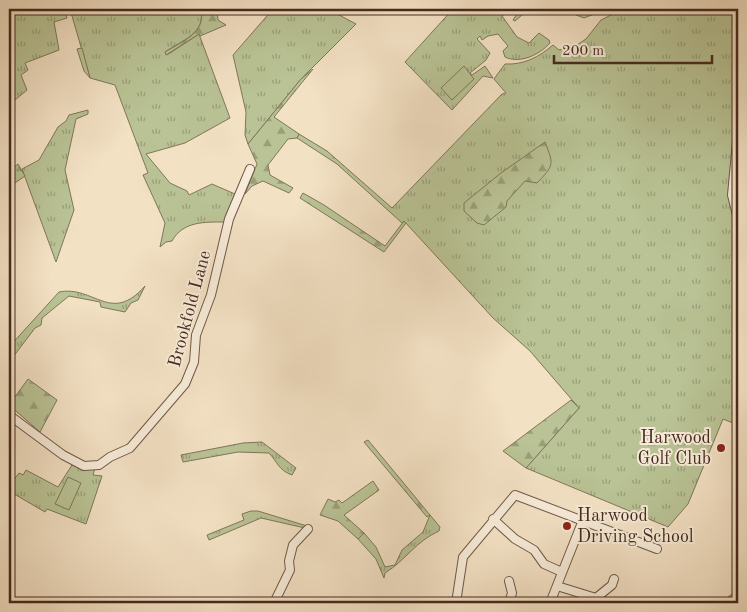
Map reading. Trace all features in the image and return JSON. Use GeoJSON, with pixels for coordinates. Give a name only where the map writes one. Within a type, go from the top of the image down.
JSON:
{"type":"FeatureCollection","features":[{"type":"Feature","properties":{"kind":"street"},"geometry":{"type":"LineString","coordinates":[[738,131],[732,195],[738,219]]}},
{"type":"Feature","properties":{"kind":"street","name":"Brookfold Lane"},"geometry":{"type":"LineString","coordinates":[[9,415],[63,455],[84,466],[99,466],[110,456],[130,448],[185,384],[194,362],[196,335],[211,295],[229,219],[250,169]]}},
{"type":"Feature","properties":{"kind":"street"},"geometry":{"type":"LineString","coordinates":[[456,603],[462,557],[511,498],[518,496],[657,548]]}},
{"type":"Feature","properties":{"kind":"street"},"geometry":{"type":"LineString","coordinates":[[493,519],[514,539],[534,550],[544,564],[562,572]]}},
{"type":"Feature","properties":{"kind":"street"},"geometry":{"type":"LineString","coordinates":[[550,603],[583,520]]}},
{"type":"Feature","properties":{"kind":"street"},"geometry":{"type":"LineString","coordinates":[[274,603],[290,570],[289,561],[293,545],[308,529]]}},
{"type":"Feature","properties":{"kind":"street"},"geometry":{"type":"LineString","coordinates":[[556,586],[596,598],[607,590],[614,578]]}},
{"type":"Feature","properties":{"kind":"street"},"geometry":{"type":"LineString","coordinates":[[509,580],[512,593],[509,603]]}},
{"type":"Feature","properties":{"kind":"green space"},"geometry":{"type":"Polygon","coordinates":[[[9,9],[64,9],[67,18],[54,22],[59,50],[25,63],[28,70],[21,75],[27,90],[9,105],[9,9]]]}},
{"type":"Feature","properties":{"kind":"green space"},"geometry":{"type":"Polygon","coordinates":[[[70,9],[201,9],[202,18],[196,30],[185,40],[165,52],[167,55],[199,34],[230,118],[185,143],[146,154],[170,183],[187,191],[189,195],[212,184],[235,194],[225,222],[188,226],[177,234],[172,241],[166,242],[160,247],[165,223],[143,175],[148,173],[115,85],[90,78],[70,9]]]}},
{"type":"Feature","properties":{"kind":"green space"},"geometry":{"type":"Polygon","coordinates":[[[201,9],[217,9],[218,20],[226,25],[200,36],[199,34],[166,55],[165,52],[186,40],[197,30],[202,17],[201,9]]]}},
{"type":"Feature","properties":{"kind":"green space"},"geometry":{"type":"Polygon","coordinates":[[[273,9],[328,9],[356,24],[301,79],[248,144],[245,135],[246,112],[233,55],[273,9]]]}},
{"type":"Feature","properties":{"kind":"green space"},"geometry":{"type":"Polygon","coordinates":[[[453,9],[510,9],[502,16],[517,37],[529,43],[539,33],[549,40],[550,43],[535,55],[523,59],[511,59],[505,57],[503,51],[508,46],[498,34],[488,36],[482,40],[480,36],[477,39],[490,53],[486,60],[470,73],[472,75],[485,66],[493,78],[483,76],[452,110],[405,62],[453,9]]]}},
{"type":"Feature","properties":{"kind":"green space"},"geometry":{"type":"Polygon","coordinates":[[[517,9],[529,9],[515,21],[513,20],[517,14],[517,9]]]}},
{"type":"Feature","properties":{"kind":"green space"},"geometry":{"type":"Polygon","coordinates":[[[573,9],[607,9],[584,18],[571,13],[573,9]]]}},
{"type":"Feature","properties":{"kind":"green space","name":"Harwood Golf Club"},"geometry":{"type":"Polygon","coordinates":[[[623,9],[734,9],[738,28],[738,425],[723,419],[688,504],[668,527],[526,468],[579,408],[530,351],[493,318],[404,221],[402,223],[337,164],[297,138],[299,134],[327,151],[392,208],[502,94],[506,93],[494,79],[505,64],[519,63],[531,59],[553,45],[559,50],[577,45],[586,39],[601,20],[623,9]]]}},
{"type":"Feature","properties":{"kind":"green space"},"geometry":{"type":"Polygon","coordinates":[[[82,48],[90,78],[84,71],[77,49],[82,48]]]}},
{"type":"Feature","properties":{"kind":"green space"},"geometry":{"type":"Polygon","coordinates":[[[464,66],[474,79],[452,100],[441,88],[464,66]]]}},
{"type":"Feature","properties":{"kind":"green space"},"geometry":{"type":"Polygon","coordinates":[[[313,69],[274,117],[299,134],[297,138],[288,139],[268,165],[270,175],[293,188],[289,193],[263,181],[252,186],[245,194],[257,164],[248,144],[301,79],[313,69]]]}},
{"type":"Feature","properties":{"kind":"green space"},"geometry":{"type":"Polygon","coordinates":[[[88,110],[88,114],[76,119],[65,170],[74,210],[56,262],[22,169],[39,160],[58,127],[66,121],[69,115],[88,110]]]}},
{"type":"Feature","properties":{"kind":"green space"},"geometry":{"type":"Polygon","coordinates":[[[545,142],[551,164],[547,172],[537,183],[525,181],[507,201],[506,207],[484,225],[477,223],[464,211],[464,203],[501,173],[545,142]]]}},
{"type":"Feature","properties":{"kind":"green space"},"geometry":{"type":"Polygon","coordinates":[[[18,164],[25,176],[9,187],[9,171],[18,164]]]}},
{"type":"Feature","properties":{"kind":"green space"},"geometry":{"type":"Polygon","coordinates":[[[303,193],[385,246],[404,221],[406,223],[384,252],[300,198],[303,193]]]}},
{"type":"Feature","properties":{"kind":"green space"},"geometry":{"type":"Polygon","coordinates":[[[145,286],[138,300],[131,303],[125,312],[101,307],[100,302],[69,296],[42,318],[41,325],[35,328],[9,360],[9,347],[59,292],[71,291],[112,303],[122,302],[133,297],[145,286]]]}},
{"type":"Feature","properties":{"kind":"green space"},"geometry":{"type":"Polygon","coordinates":[[[28,379],[57,400],[40,432],[9,405],[28,379]]]}},
{"type":"Feature","properties":{"kind":"green space"},"geometry":{"type":"Polygon","coordinates":[[[571,400],[579,408],[526,468],[503,451],[571,400]]]}},
{"type":"Feature","properties":{"kind":"green space"},"geometry":{"type":"Polygon","coordinates":[[[368,440],[430,515],[427,517],[364,442],[368,440]]]}},
{"type":"Feature","properties":{"kind":"green space"},"geometry":{"type":"Polygon","coordinates":[[[262,442],[296,468],[292,475],[281,468],[269,453],[238,452],[183,462],[181,455],[243,443],[262,442]]]}},
{"type":"Feature","properties":{"kind":"green space"},"geometry":{"type":"Polygon","coordinates":[[[72,465],[84,469],[95,468],[93,475],[102,476],[86,524],[47,509],[45,512],[9,491],[9,486],[19,473],[23,475],[26,470],[58,487],[72,465]]]}},
{"type":"Feature","properties":{"kind":"green space"},"geometry":{"type":"Polygon","coordinates":[[[68,477],[81,483],[69,510],[55,504],[68,477]]]}},
{"type":"Feature","properties":{"kind":"green space"},"geometry":{"type":"Polygon","coordinates":[[[373,481],[379,490],[344,515],[364,533],[358,539],[338,521],[320,515],[328,499],[335,502],[339,500],[342,503],[373,481]]]}},
{"type":"Feature","properties":{"kind":"green space"},"geometry":{"type":"Polygon","coordinates":[[[258,511],[307,526],[305,528],[261,518],[209,540],[207,535],[244,520],[242,514],[258,511]]]}},
{"type":"Feature","properties":{"kind":"green space"},"geometry":{"type":"Polygon","coordinates":[[[430,515],[440,527],[439,531],[417,545],[399,562],[385,573],[384,578],[376,559],[358,539],[364,533],[376,547],[385,567],[395,565],[402,550],[423,532],[430,515]]]}},
{"type":"Feature","properties":{"kind":"green space"},"geometry":{"type":"Polygon","coordinates":[[[738,590],[738,597],[729,603],[719,603],[738,590]]]}},
{"type":"Feature","properties":{"kind":"place","name":"Harwood Golf Club"},"geometry":{"type":"Point","coordinates":[721,448]}},
{"type":"Feature","properties":{"kind":"place","name":"Harwood Driving School"},"geometry":{"type":"Point","coordinates":[567,526]}}]}
